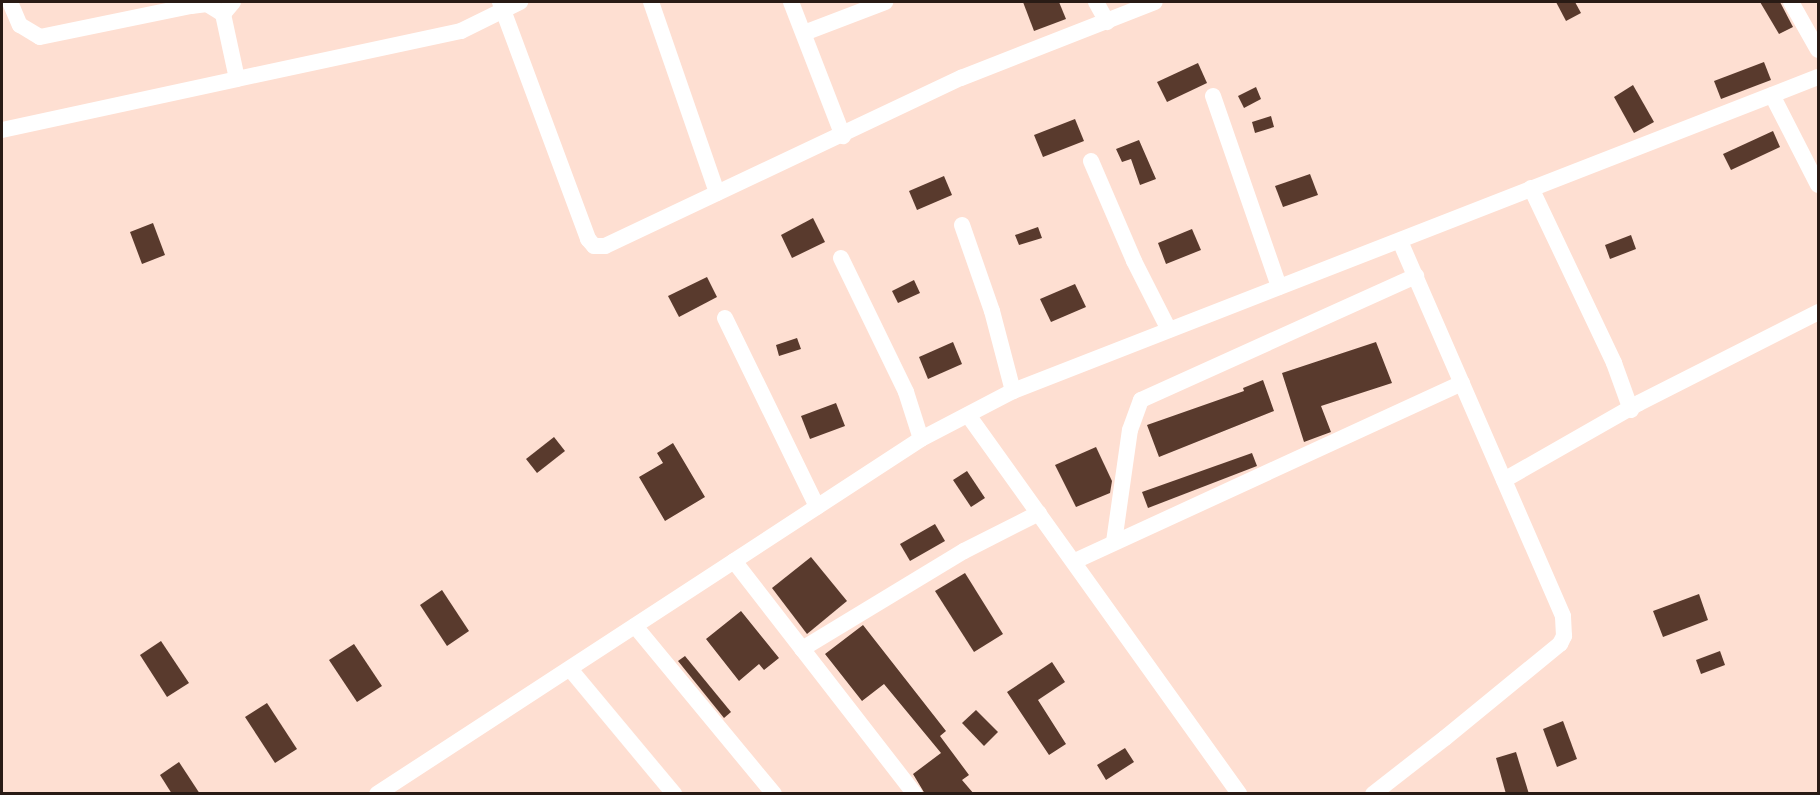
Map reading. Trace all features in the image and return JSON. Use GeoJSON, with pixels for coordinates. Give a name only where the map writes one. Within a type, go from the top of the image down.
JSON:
{"type":"FeatureCollection","features":[{"type":"Feature","properties":{"kind":"street"},"geometry":{"type":"LineString","coordinates":[[10,2],[20,25],[40,37],[191,6],[207,4],[228,8],[237,79]]}},
{"type":"Feature","properties":{"kind":"street"},"geometry":{"type":"LineString","coordinates":[[2,130],[461,31],[501,5],[520,2]]}},
{"type":"Feature","properties":{"kind":"street"},"geometry":{"type":"LineString","coordinates":[[651,2],[717,193]]}},
{"type":"Feature","properties":{"kind":"street"},"geometry":{"type":"LineString","coordinates":[[791,2],[843,136]]}},
{"type":"Feature","properties":{"kind":"street"},"geometry":{"type":"LineString","coordinates":[[804,33],[885,2]]}},
{"type":"Feature","properties":{"kind":"street"},"geometry":{"type":"LineString","coordinates":[[1096,2],[1107,22]]}},
{"type":"Feature","properties":{"kind":"street"},"geometry":{"type":"LineString","coordinates":[[501,5],[594,246],[617,243],[717,193],[843,136],[962,78],[1155,2]]}},
{"type":"Feature","properties":{"kind":"street"},"geometry":{"type":"LineString","coordinates":[[1791,2],[1818,50]]}},
{"type":"Feature","properties":{"kind":"street"},"geometry":{"type":"LineString","coordinates":[[377,794],[921,439],[1012,391],[1818,77]]}},
{"type":"Feature","properties":{"kind":"street"},"geometry":{"type":"LineString","coordinates":[[1772,95],[1818,185]]}},
{"type":"Feature","properties":{"kind":"street"},"geometry":{"type":"LineString","coordinates":[[1212,96],[1279,287]]}},
{"type":"Feature","properties":{"kind":"street"},"geometry":{"type":"LineString","coordinates":[[1091,161],[1134,261],[1169,330]]}},
{"type":"Feature","properties":{"kind":"street"},"geometry":{"type":"LineString","coordinates":[[1531,188],[1614,363],[1631,410]]}},
{"type":"Feature","properties":{"kind":"street"},"geometry":{"type":"LineString","coordinates":[[962,225],[992,311],[1012,391]]}},
{"type":"Feature","properties":{"kind":"street"},"geometry":{"type":"LineString","coordinates":[[1372,794],[1525,673],[1560,644],[1564,636],[1563,616],[1400,241]]}},
{"type":"Feature","properties":{"kind":"street"},"geometry":{"type":"LineString","coordinates":[[841,258],[906,392],[921,439]]}},
{"type":"Feature","properties":{"kind":"street"},"geometry":{"type":"LineString","coordinates":[[1114,542],[1130,430],[1142,400],[1416,276]]}},
{"type":"Feature","properties":{"kind":"street"},"geometry":{"type":"LineString","coordinates":[[1504,480],[1631,410],[1818,312]]}},
{"type":"Feature","properties":{"kind":"street"},"geometry":{"type":"LineString","coordinates":[[725,318],[817,507]]}},
{"type":"Feature","properties":{"kind":"street"},"geometry":{"type":"LineString","coordinates":[[1074,561],[1462,383]]}},
{"type":"Feature","properties":{"kind":"street"},"geometry":{"type":"LineString","coordinates":[[968,415],[1239,794]]}},
{"type":"Feature","properties":{"kind":"street"},"geometry":{"type":"LineString","coordinates":[[802,649],[964,551],[1039,513]]}},
{"type":"Feature","properties":{"kind":"street"},"geometry":{"type":"LineString","coordinates":[[734,561],[915,794]]}},
{"type":"Feature","properties":{"kind":"street"},"geometry":{"type":"LineString","coordinates":[[634,626],[774,794]]}},
{"type":"Feature","properties":{"kind":"street"},"geometry":{"type":"LineString","coordinates":[[570,669],[674,794]]}},
{"type":"Feature","properties":{"kind":"building"},"geometry":{"type":"Polygon","coordinates":[[[1023,2],[1059,2],[1066,19],[1034,31],[1023,2]]]}},
{"type":"Feature","properties":{"kind":"building"},"geometry":{"type":"Polygon","coordinates":[[[1556,2],[1575,2],[1581,13],[1566,21],[1556,2]]]}},
{"type":"Feature","properties":{"kind":"building"},"geometry":{"type":"Polygon","coordinates":[[[1760,2],[1780,2],[1793,27],[1779,34],[1760,2]]]}},
{"type":"Feature","properties":{"kind":"building"},"geometry":{"type":"Polygon","coordinates":[[[1764,62],[1771,80],[1721,99],[1714,81],[1764,62]]]}},
{"type":"Feature","properties":{"kind":"building"},"geometry":{"type":"Polygon","coordinates":[[[1198,63],[1207,83],[1167,102],[1157,82],[1198,63]]]}},
{"type":"Feature","properties":{"kind":"building"},"geometry":{"type":"Polygon","coordinates":[[[1633,85],[1654,122],[1634,133],[1614,97],[1633,85]]]}},
{"type":"Feature","properties":{"kind":"building"},"geometry":{"type":"Polygon","coordinates":[[[1256,87],[1261,99],[1244,108],[1238,96],[1256,87]]]}},
{"type":"Feature","properties":{"kind":"building"},"geometry":{"type":"Polygon","coordinates":[[[1271,116],[1274,127],[1255,133],[1252,122],[1271,116]]]}},
{"type":"Feature","properties":{"kind":"building"},"geometry":{"type":"Polygon","coordinates":[[[1075,119],[1084,141],[1043,157],[1034,135],[1075,119]]]}},
{"type":"Feature","properties":{"kind":"building"},"geometry":{"type":"Polygon","coordinates":[[[1773,131],[1780,147],[1731,170],[1723,154],[1773,131]]]}},
{"type":"Feature","properties":{"kind":"building"},"geometry":{"type":"Polygon","coordinates":[[[1139,140],[1156,179],[1140,185],[1131,159],[1122,162],[1116,149],[1139,140]]]}},
{"type":"Feature","properties":{"kind":"building"},"geometry":{"type":"Polygon","coordinates":[[[1310,174],[1318,195],[1283,207],[1275,186],[1310,174]]]}},
{"type":"Feature","properties":{"kind":"building"},"geometry":{"type":"Polygon","coordinates":[[[944,176],[952,195],[917,210],[909,191],[944,176]]]}},
{"type":"Feature","properties":{"kind":"building"},"geometry":{"type":"Polygon","coordinates":[[[813,218],[825,242],[792,258],[781,235],[813,218]]]}},
{"type":"Feature","properties":{"kind":"building"},"geometry":{"type":"Polygon","coordinates":[[[153,223],[165,255],[142,264],[130,232],[153,223]]]}},
{"type":"Feature","properties":{"kind":"building"},"geometry":{"type":"Polygon","coordinates":[[[1038,227],[1042,238],[1019,245],[1015,235],[1038,227]]]}},
{"type":"Feature","properties":{"kind":"building"},"geometry":{"type":"Polygon","coordinates":[[[1192,229],[1201,250],[1166,264],[1158,243],[1192,229]]]}},
{"type":"Feature","properties":{"kind":"building"},"geometry":{"type":"Polygon","coordinates":[[[1631,235],[1636,249],[1610,259],[1605,245],[1631,235]]]}},
{"type":"Feature","properties":{"kind":"building"},"geometry":{"type":"Polygon","coordinates":[[[707,277],[717,297],[679,317],[668,296],[707,277]]]}},
{"type":"Feature","properties":{"kind":"building"},"geometry":{"type":"Polygon","coordinates":[[[914,280],[920,293],[898,303],[892,291],[914,280]]]}},
{"type":"Feature","properties":{"kind":"building"},"geometry":{"type":"Polygon","coordinates":[[[1075,284],[1086,307],[1051,322],[1040,299],[1075,284]]]}},
{"type":"Feature","properties":{"kind":"building"},"geometry":{"type":"Polygon","coordinates":[[[797,338],[801,349],[779,356],[776,345],[797,338]]]}},
{"type":"Feature","properties":{"kind":"building"},"geometry":{"type":"Polygon","coordinates":[[[953,342],[962,364],[928,379],[919,357],[953,342]]]}},
{"type":"Feature","properties":{"kind":"building"},"geometry":{"type":"Polygon","coordinates":[[[1376,342],[1392,383],[1321,406],[1331,432],[1304,442],[1282,373],[1376,342]]]}},
{"type":"Feature","properties":{"kind":"building"},"geometry":{"type":"Polygon","coordinates":[[[1263,380],[1274,411],[1159,457],[1147,425],[1244,391],[1243,388],[1263,380]]]}},
{"type":"Feature","properties":{"kind":"building"},"geometry":{"type":"Polygon","coordinates":[[[836,403],[845,426],[810,439],[801,416],[836,403]]]}},
{"type":"Feature","properties":{"kind":"building"},"geometry":{"type":"Polygon","coordinates":[[[554,437],[565,451],[537,473],[526,459],[554,437]]]}},
{"type":"Feature","properties":{"kind":"building"},"geometry":{"type":"Polygon","coordinates":[[[673,443],[705,497],[665,521],[639,477],[663,463],[657,453],[673,443]]]}},
{"type":"Feature","properties":{"kind":"building"},"geometry":{"type":"Polygon","coordinates":[[[1096,447],[1112,481],[1110,493],[1076,507],[1055,465],[1096,447]]]}},
{"type":"Feature","properties":{"kind":"building"},"geometry":{"type":"Polygon","coordinates":[[[1252,453],[1257,466],[1148,508],[1142,492],[1252,453]]]}},
{"type":"Feature","properties":{"kind":"building"},"geometry":{"type":"Polygon","coordinates":[[[967,471],[985,498],[971,507],[953,480],[967,471]]]}},
{"type":"Feature","properties":{"kind":"building"},"geometry":{"type":"Polygon","coordinates":[[[935,524],[945,541],[910,561],[900,544],[935,524]]]}},
{"type":"Feature","properties":{"kind":"building"},"geometry":{"type":"Polygon","coordinates":[[[811,557],[847,601],[807,634],[772,588],[811,557]]]}},
{"type":"Feature","properties":{"kind":"building"},"geometry":{"type":"Polygon","coordinates":[[[965,573],[1003,634],[974,652],[935,591],[965,573]]]}},
{"type":"Feature","properties":{"kind":"building"},"geometry":{"type":"Polygon","coordinates":[[[442,590],[469,631],[447,646],[420,605],[442,590]]]}},
{"type":"Feature","properties":{"kind":"building"},"geometry":{"type":"Polygon","coordinates":[[[1699,594],[1708,620],[1663,637],[1653,611],[1699,594]]]}},
{"type":"Feature","properties":{"kind":"building"},"geometry":{"type":"Polygon","coordinates":[[[741,611],[779,658],[764,670],[759,664],[739,681],[706,639],[741,611]]]}},
{"type":"Feature","properties":{"kind":"building"},"geometry":{"type":"Polygon","coordinates":[[[863,625],[946,731],[940,736],[969,775],[962,780],[974,794],[925,794],[913,774],[941,753],[884,684],[862,701],[825,654],[863,625]]]}},
{"type":"Feature","properties":{"kind":"building"},"geometry":{"type":"Polygon","coordinates":[[[161,641],[189,683],[167,697],[140,655],[161,641]]]}},
{"type":"Feature","properties":{"kind":"building"},"geometry":{"type":"Polygon","coordinates":[[[354,644],[382,686],[357,702],[329,660],[354,644]]]}},
{"type":"Feature","properties":{"kind":"building"},"geometry":{"type":"Polygon","coordinates":[[[1720,651],[1725,665],[1701,674],[1696,660],[1720,651]]]}},
{"type":"Feature","properties":{"kind":"building"},"geometry":{"type":"Polygon","coordinates":[[[685,656],[731,712],[724,718],[678,661],[685,656]]]}},
{"type":"Feature","properties":{"kind":"building"},"geometry":{"type":"Polygon","coordinates":[[[1052,662],[1065,682],[1038,700],[1066,744],[1049,755],[1007,692],[1052,662]]]}},
{"type":"Feature","properties":{"kind":"building"},"geometry":{"type":"Polygon","coordinates":[[[267,703],[297,749],[275,763],[245,717],[267,703]]]}},
{"type":"Feature","properties":{"kind":"building"},"geometry":{"type":"Polygon","coordinates":[[[976,710],[998,732],[984,746],[962,723],[976,710]]]}},
{"type":"Feature","properties":{"kind":"building"},"geometry":{"type":"Polygon","coordinates":[[[1563,721],[1577,759],[1557,767],[1543,729],[1563,721]]]}},
{"type":"Feature","properties":{"kind":"building"},"geometry":{"type":"Polygon","coordinates":[[[1125,748],[1134,762],[1106,780],[1097,765],[1125,748]]]}},
{"type":"Feature","properties":{"kind":"building"},"geometry":{"type":"Polygon","coordinates":[[[1516,752],[1529,794],[1506,794],[1496,758],[1516,752]]]}},
{"type":"Feature","properties":{"kind":"building"},"geometry":{"type":"Polygon","coordinates":[[[179,762],[200,794],[172,794],[160,775],[179,762]]]}}]}
